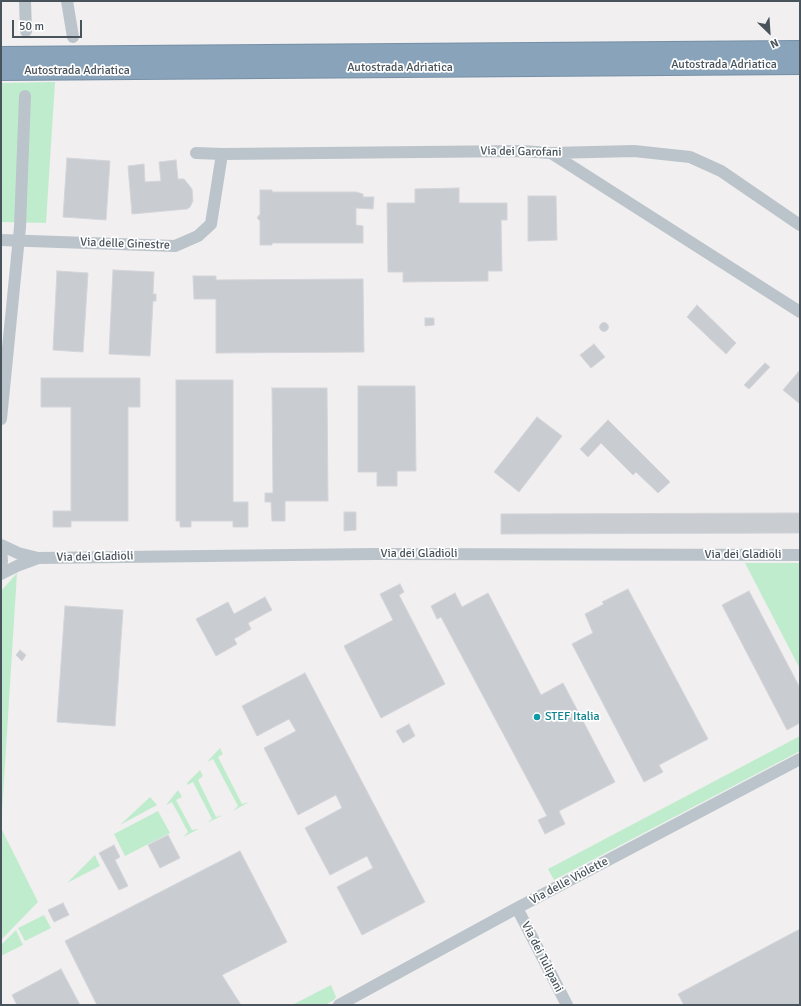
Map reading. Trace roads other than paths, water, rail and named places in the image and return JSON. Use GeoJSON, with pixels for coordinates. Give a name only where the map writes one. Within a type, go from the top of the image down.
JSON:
{"type":"FeatureCollection","features":[{"type":"Feature","properties":{"kind":"highway","name":"Autostrada Adriatica"},"geometry":{"type":"LineString","coordinates":[[1,56],[800,50]]}},
{"type":"Feature","properties":{"kind":"highway","name":"Autostrada Adriatica"},"geometry":{"type":"LineString","coordinates":[[1,71],[800,65]]}},
{"type":"Feature","properties":{"kind":"street"},"geometry":{"type":"LineString","coordinates":[[25,1],[26,31]]}},
{"type":"Feature","properties":{"kind":"street"},"geometry":{"type":"LineString","coordinates":[[67,1],[73,37]]}},
{"type":"Feature","properties":{"kind":"street"},"geometry":{"type":"LineString","coordinates":[[1,419],[20,227],[25,96]]}},
{"type":"Feature","properties":{"kind":"street","name":"Via dei Garofani"},"geometry":{"type":"LineString","coordinates":[[196,153],[520,151],[551,153],[634,151],[690,157],[721,171],[800,225]]}},
{"type":"Feature","properties":{"kind":"street"},"geometry":{"type":"LineString","coordinates":[[551,153],[800,312]]}},
{"type":"Feature","properties":{"kind":"street","name":"Via delle Ginestre"},"geometry":{"type":"LineString","coordinates":[[3,240],[176,246],[198,236],[211,224],[222,154]]}},
{"type":"Feature","properties":{"kind":"street","name":"Via dei Gladioli"},"geometry":{"type":"LineString","coordinates":[[1,545],[18,553],[38,558],[375,554],[800,555]]}},
{"type":"Feature","properties":{"kind":"street"},"geometry":{"type":"LineString","coordinates":[[1,549],[1,567]]}},
{"type":"Feature","properties":{"kind":"street","name":"Via dei Gladioli"},"geometry":{"type":"LineString","coordinates":[[1,574],[19,564],[38,558]]}},
{"type":"Feature","properties":{"kind":"street","name":"Via delle Violette"},"geometry":{"type":"LineString","coordinates":[[339,1005],[517,908],[800,759]]}},
{"type":"Feature","properties":{"kind":"street","name":"Via dei Tulipani"},"geometry":{"type":"LineString","coordinates":[[517,908],[567,1005]]}},
{"type":"Feature","properties":{"kind":"place","name":"STEF Italia"},"geometry":{"type":"Point","coordinates":[537,717]}}]}
